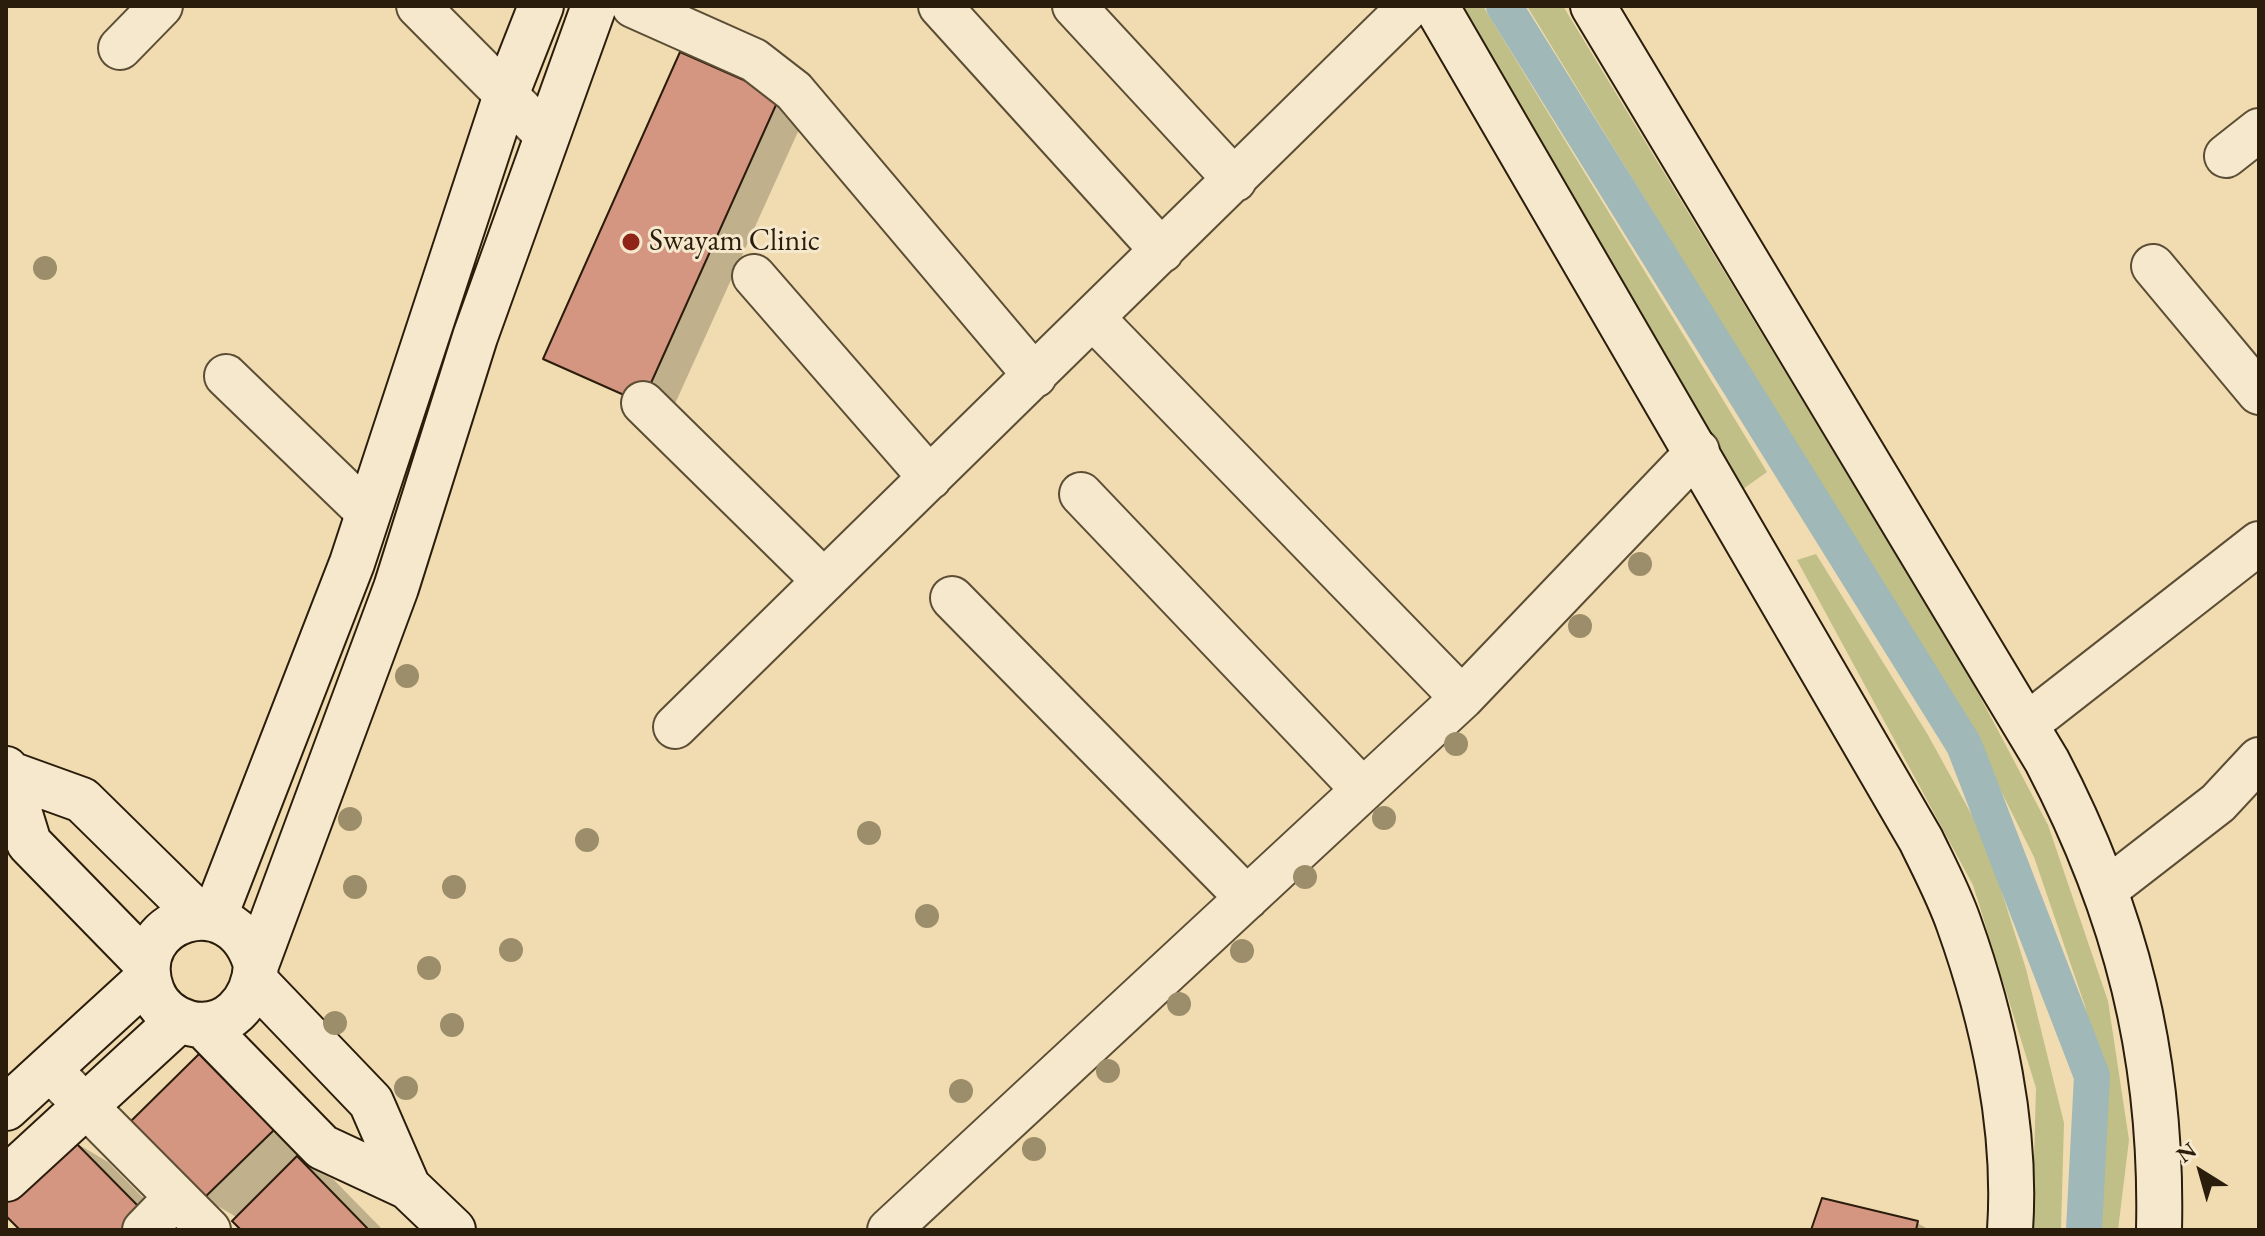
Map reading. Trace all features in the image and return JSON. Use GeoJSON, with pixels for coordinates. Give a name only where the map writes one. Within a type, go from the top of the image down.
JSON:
{"type":"FeatureCollection","features":[{"type":"Feature","properties":{"kind":"street"},"geometry":{"type":"LineString","coordinates":[[120,48],[161,6]]}},
{"type":"Feature","properties":{"kind":"street"},"geometry":{"type":"LineString","coordinates":[[418,6],[546,135]]}},
{"type":"Feature","properties":{"kind":"street"},"geometry":{"type":"LineString","coordinates":[[208,917],[352,563],[506,95],[541,6]]}},
{"type":"Feature","properties":{"kind":"street"},"geometry":{"type":"LineString","coordinates":[[6,1179],[83,1105],[191,1022],[220,1021],[237,1012],[249,998],[255,973],[396,588],[475,337],[594,6]]}},
{"type":"Feature","properties":{"kind":"street"},"geometry":{"type":"LineString","coordinates":[[633,6],[754,60],[794,91],[1035,376]]}},
{"type":"Feature","properties":{"kind":"street"},"geometry":{"type":"LineString","coordinates":[[940,6],[1162,251]]}},
{"type":"Feature","properties":{"kind":"street"},"geometry":{"type":"LineString","coordinates":[[1074,6],[1235,180]]}},
{"type":"Feature","properties":{"kind":"street"},"geometry":{"type":"LineString","coordinates":[[675,727],[1410,6]]}},
{"type":"Feature","properties":{"kind":"street"},"geometry":{"type":"LineString","coordinates":[[1436,6],[1698,451],[1921,840],[1959,923],[1992,1043],[2009,1130],[2010,1230]]}},
{"type":"Feature","properties":{"kind":"street"},"geometry":{"type":"LineString","coordinates":[[1593,6],[2026,725],[2085,834],[2107,889],[2143,1018],[2156,1118],[2159,1230]]}},
{"type":"Feature","properties":{"kind":"street"},"geometry":{"type":"LineString","coordinates":[[2226,156],[2259,130]]}},
{"type":"Feature","properties":{"kind":"street"},"geometry":{"type":"LineString","coordinates":[[2153,266],[2259,393]]}},
{"type":"Feature","properties":{"kind":"street"},"geometry":{"type":"LineString","coordinates":[[754,276],[930,478]]}},
{"type":"Feature","properties":{"kind":"street"},"geometry":{"type":"LineString","coordinates":[[1093,318],[1462,698]]}},
{"type":"Feature","properties":{"kind":"street"},"geometry":{"type":"LineString","coordinates":[[433,319],[475,337]]}},
{"type":"Feature","properties":{"kind":"street"},"geometry":{"type":"LineString","coordinates":[[226,376],[368,513]]}},
{"type":"Feature","properties":{"kind":"street"},"geometry":{"type":"LineString","coordinates":[[643,403],[824,581]]}},
{"type":"Feature","properties":{"kind":"street"},"geometry":{"type":"LineString","coordinates":[[889,1230],[1462,698],[1698,451]]}},
{"type":"Feature","properties":{"kind":"street"},"geometry":{"type":"LineString","coordinates":[[1081,494],[1363,790]]}},
{"type":"Feature","properties":{"kind":"street"},"geometry":{"type":"LineString","coordinates":[[2026,725],[2259,543]]}},
{"type":"Feature","properties":{"kind":"street"},"geometry":{"type":"LineString","coordinates":[[352,563],[396,588]]}},
{"type":"Feature","properties":{"kind":"street"},"geometry":{"type":"LineString","coordinates":[[952,598],[1247,898]]}},
{"type":"Feature","properties":{"kind":"street"},"geometry":{"type":"LineString","coordinates":[[2107,889],[2218,803],[2259,759]]}},
{"type":"Feature","properties":{"kind":"street"},"geometry":{"type":"LineString","coordinates":[[8,772],[82,800],[208,917],[243,935],[255,973],[371,1102],[408,1187]]}},
{"type":"Feature","properties":{"kind":"street"},"geometry":{"type":"LineString","coordinates":[[8,772],[29,843],[148,971],[153,995],[164,1010],[191,1022],[322,1147],[408,1187],[453,1230]]}},
{"type":"Feature","properties":{"kind":"street"},"geometry":{"type":"LineString","coordinates":[[6,1108],[148,971],[160,936],[186,919],[208,917]]}},
{"type":"Feature","properties":{"kind":"street"},"geometry":{"type":"LineString","coordinates":[[49,1069],[209,1230]]}},
{"type":"Feature","properties":{"kind":"street"},"geometry":{"type":"LineString","coordinates":[[144,1230],[175,1198]]}},
{"type":"Feature","properties":{"kind":"green space"},"geometry":{"type":"Polygon","coordinates":[[[1454,6],[1483,6],[1767,472],[1743,489],[1454,6]]]}},
{"type":"Feature","properties":{"kind":"green space"},"geometry":{"type":"Polygon","coordinates":[[[1527,6],[1563,6],[1968,674],[2048,825],[2108,1001],[2129,1140],[2118,1230],[2096,1230],[2103,1093],[2085,1006],[2034,857],[1975,739],[1527,6]]]}},
{"type":"Feature","properties":{"kind":"green space"},"geometry":{"type":"Polygon","coordinates":[[[1816,554],[1928,735],[1985,839],[2026,969],[2064,1123],[2061,1230],[2032,1230],[2036,1088],[1973,885],[1797,560],[1816,554]]]}},
{"type":"Feature","properties":{"kind":"building"},"geometry":{"type":"Polygon","coordinates":[[[680,52],[780,96],[642,403],[543,359],[680,52]]]}},
{"type":"Feature","properties":{"kind":"building"},"geometry":{"type":"Polygon","coordinates":[[[199,1054],[274,1130],[202,1200],[128,1124],[199,1054]]]}},
{"type":"Feature","properties":{"kind":"building"},"geometry":{"type":"Polygon","coordinates":[[[71,1138],[144,1212],[126,1230],[20,1230],[6,1216],[6,1201],[71,1138]]]}},
{"type":"Feature","properties":{"kind":"building"},"geometry":{"type":"Polygon","coordinates":[[[297,1156],[369,1230],[241,1230],[232,1221],[297,1156]]]}},
{"type":"Feature","properties":{"kind":"building"},"geometry":{"type":"Polygon","coordinates":[[[1822,1198],[1918,1221],[1916,1230],[1811,1230],[1822,1198]]]}},
{"type":"Feature","properties":{"kind":"waterway"},"geometry":{"type":"LineString","coordinates":[[1504,6],[1964,745],[2092,1076],[2084,1230]]}},
{"type":"Feature","properties":{"kind":"place","name":"Swayam Clinic"},"geometry":{"type":"Point","coordinates":[631,242]}}]}
